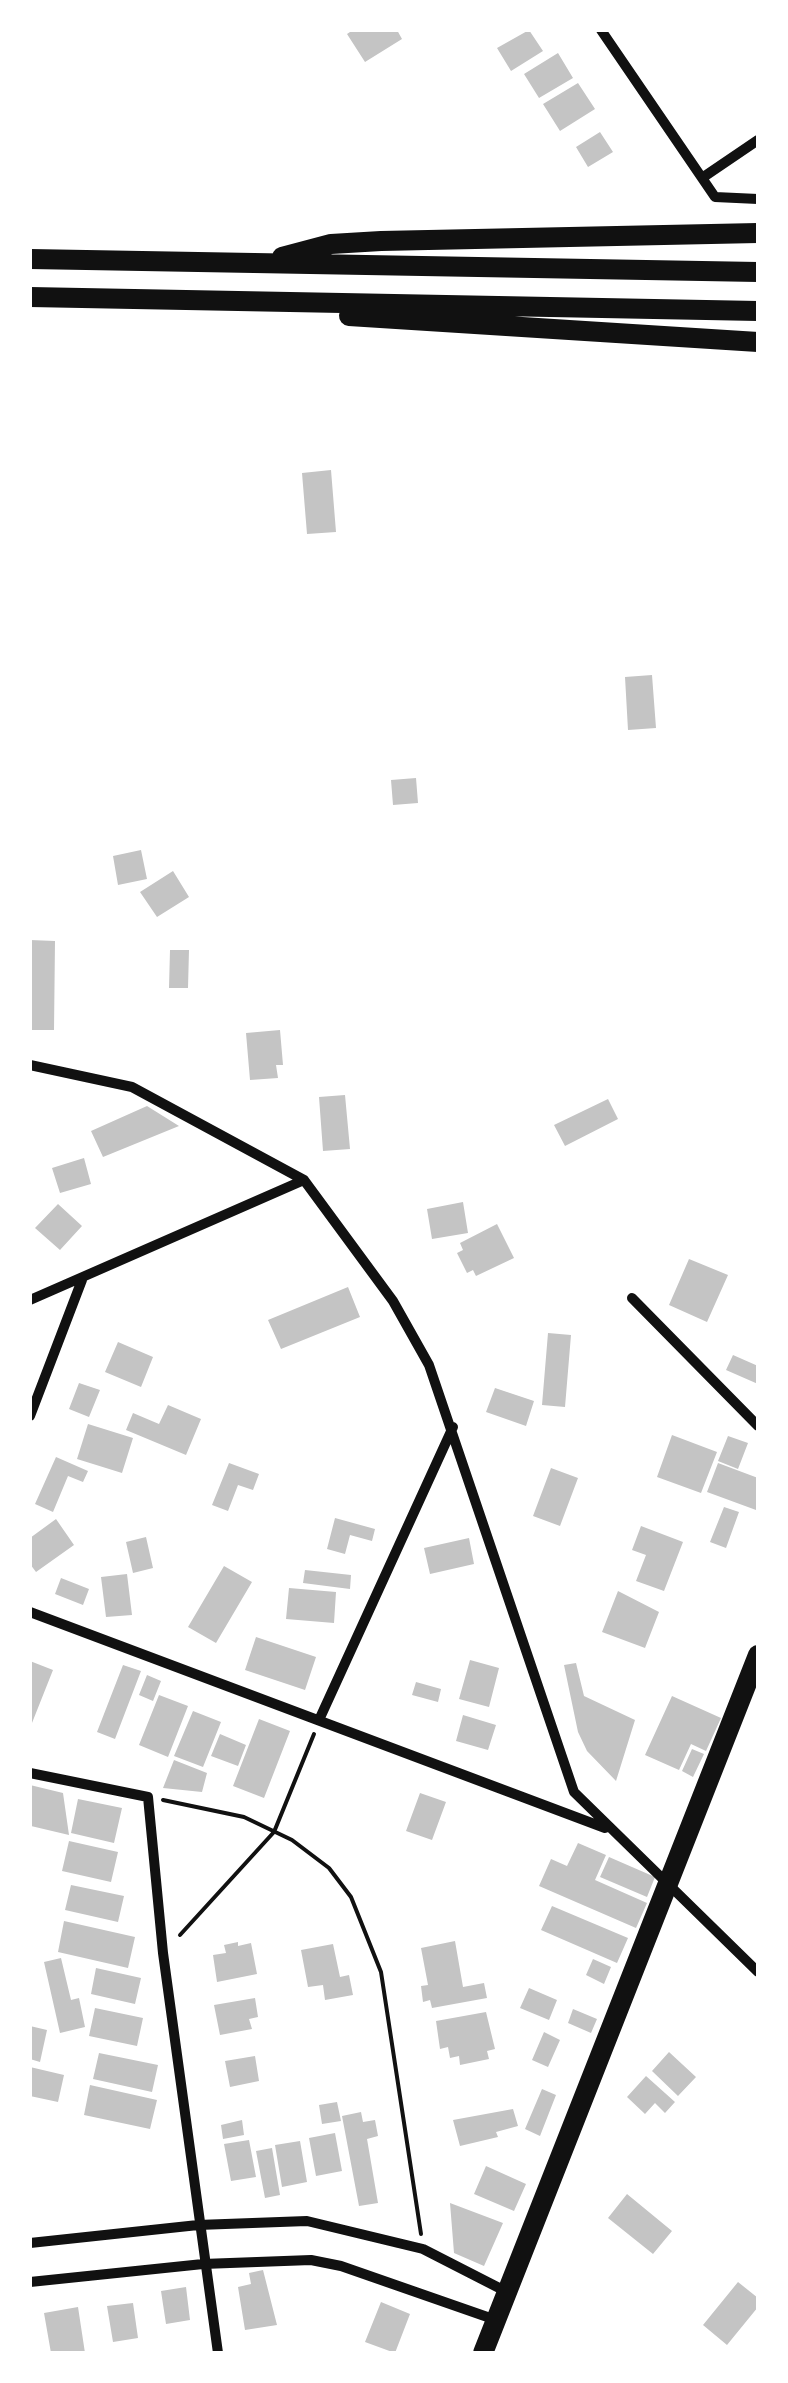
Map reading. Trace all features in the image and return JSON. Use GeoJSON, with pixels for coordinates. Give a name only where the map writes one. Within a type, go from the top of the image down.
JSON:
{"type":"FeatureCollection","features":[{"type":"Feature","properties":{"kind":"main road"},"geometry":{"type":"LineString","coordinates":[[272,262],[332,244],[758,233]]}},
{"type":"Feature","properties":{"kind":"main road"},"geometry":{"type":"LineString","coordinates":[[30,258],[758,272]]}},
{"type":"Feature","properties":{"kind":"main road"},"geometry":{"type":"LineString","coordinates":[[30,297],[758,310]]}},
{"type":"Feature","properties":{"kind":"main road"},"geometry":{"type":"LineString","coordinates":[[269,304],[302,314],[400,322],[758,342]]}},
{"type":"Feature","properties":{"kind":"main road"},"geometry":{"type":"LineString","coordinates":[[489,2350],[496,2320],[758,1655]]}},
{"type":"Feature","properties":{"kind":"street"},"geometry":{"type":"LineString","coordinates":[[601,30],[715,198],[758,199]]}},
{"type":"Feature","properties":{"kind":"street"},"geometry":{"type":"LineString","coordinates":[[702,178],[758,140]]}},
{"type":"Feature","properties":{"kind":"street"},"geometry":{"type":"LineString","coordinates":[[30,1065],[132,1087],[304,1180],[393,1301],[429,1365],[574,1792],[758,1972]]}},
{"type":"Feature","properties":{"kind":"street"},"geometry":{"type":"LineString","coordinates":[[30,1300],[304,1180]]}},
{"type":"Feature","properties":{"kind":"street"},"geometry":{"type":"LineString","coordinates":[[30,1416],[82,1280]]}},
{"type":"Feature","properties":{"kind":"street"},"geometry":{"type":"LineString","coordinates":[[632,1298],[758,1426]]}},
{"type":"Feature","properties":{"kind":"street"},"geometry":{"type":"LineString","coordinates":[[319,1720],[453,1427]]}},
{"type":"Feature","properties":{"kind":"street"},"geometry":{"type":"LineString","coordinates":[[30,1612],[612,1830]]}},
{"type":"Feature","properties":{"kind":"street"},"geometry":{"type":"LineString","coordinates":[[30,1773],[148,1797],[163,1953],[218,2353]]}},
{"type":"Feature","properties":{"kind":"street"},"geometry":{"type":"LineString","coordinates":[[30,2243],[198,2226],[307,2221],[424,2249],[508,2293]]}},
{"type":"Feature","properties":{"kind":"street"},"geometry":{"type":"LineString","coordinates":[[30,2282],[274,2258],[340,2266],[496,2320]]}},
{"type":"Feature","properties":{"kind":"path"},"geometry":{"type":"LineString","coordinates":[[163,1953],[274,1832],[319,1720]]}},
{"type":"Feature","properties":{"kind":"path"},"geometry":{"type":"LineString","coordinates":[[148,1797],[244,1817],[328,1868],[368,1934],[390,2023],[424,2249]]}},
{"type":"Feature","properties":{"kind":"building"},"geometry":{"type":"Polygon","coordinates":[[[353,30],[397,30],[402,39],[365,62],[347,34],[353,30]]]}},
{"type":"Feature","properties":{"kind":"building"},"geometry":{"type":"Polygon","coordinates":[[[529,30],[543,51],[511,71],[497,48],[529,30]]]}},
{"type":"Feature","properties":{"kind":"building"},"geometry":{"type":"Polygon","coordinates":[[[558,53],[573,78],[539,98],[524,74],[558,53]]]}},
{"type":"Feature","properties":{"kind":"building"},"geometry":{"type":"Polygon","coordinates":[[[578,83],[595,109],[560,131],[543,104],[578,83]]]}},
{"type":"Feature","properties":{"kind":"building"},"geometry":{"type":"Polygon","coordinates":[[[600,132],[613,152],[588,167],[576,147],[600,132]]]}},
{"type":"Feature","properties":{"kind":"building"},"geometry":{"type":"Polygon","coordinates":[[[331,470],[336,532],[307,534],[302,473],[331,470]]]}},
{"type":"Feature","properties":{"kind":"building"},"geometry":{"type":"Polygon","coordinates":[[[652,675],[656,728],[628,730],[625,677],[652,675]]]}},
{"type":"Feature","properties":{"kind":"building"},"geometry":{"type":"Polygon","coordinates":[[[416,778],[418,803],[393,805],[391,780],[416,778]]]}},
{"type":"Feature","properties":{"kind":"building"},"geometry":{"type":"Polygon","coordinates":[[[141,850],[147,879],[118,885],[113,856],[141,850]]]}},
{"type":"Feature","properties":{"kind":"building"},"geometry":{"type":"Polygon","coordinates":[[[173,871],[189,897],[157,917],[140,892],[173,871]]]}},
{"type":"Feature","properties":{"kind":"building"},"geometry":{"type":"Polygon","coordinates":[[[30,940],[55,941],[54,1030],[30,1030],[30,940]]]}},
{"type":"Feature","properties":{"kind":"building"},"geometry":{"type":"Polygon","coordinates":[[[170,950],[189,950],[188,988],[169,988],[170,950]]]}},
{"type":"Feature","properties":{"kind":"building"},"geometry":{"type":"Polygon","coordinates":[[[280,1030],[283,1065],[276,1065],[278,1078],[250,1080],[246,1033],[280,1030]]]}},
{"type":"Feature","properties":{"kind":"building"},"geometry":{"type":"Polygon","coordinates":[[[345,1095],[350,1149],[323,1151],[319,1097],[345,1095]]]}},
{"type":"Feature","properties":{"kind":"building"},"geometry":{"type":"Polygon","coordinates":[[[608,1099],[618,1119],[565,1146],[554,1125],[608,1099]]]}},
{"type":"Feature","properties":{"kind":"building"},"geometry":{"type":"Polygon","coordinates":[[[147,1106],[179,1126],[103,1157],[91,1131],[147,1106]]]}},
{"type":"Feature","properties":{"kind":"building"},"geometry":{"type":"Polygon","coordinates":[[[84,1158],[91,1184],[60,1193],[52,1168],[84,1158]]]}},
{"type":"Feature","properties":{"kind":"building"},"geometry":{"type":"Polygon","coordinates":[[[463,1202],[468,1233],[432,1239],[427,1209],[463,1202]]]}},
{"type":"Feature","properties":{"kind":"building"},"geometry":{"type":"Polygon","coordinates":[[[58,1204],[82,1226],[60,1250],[35,1228],[58,1204]]]}},
{"type":"Feature","properties":{"kind":"building"},"geometry":{"type":"Polygon","coordinates":[[[497,1224],[514,1258],[476,1276],[473,1270],[467,1273],[457,1253],[463,1250],[460,1243],[497,1224]]]}},
{"type":"Feature","properties":{"kind":"building"},"geometry":{"type":"Polygon","coordinates":[[[689,1259],[728,1275],[707,1322],[669,1305],[689,1259]]]}},
{"type":"Feature","properties":{"kind":"building"},"geometry":{"type":"Polygon","coordinates":[[[348,1287],[360,1317],[281,1349],[268,1320],[348,1287]]]}},
{"type":"Feature","properties":{"kind":"building"},"geometry":{"type":"Polygon","coordinates":[[[548,1333],[571,1335],[565,1407],[542,1405],[548,1333]]]}},
{"type":"Feature","properties":{"kind":"building"},"geometry":{"type":"Polygon","coordinates":[[[118,1342],[153,1357],[141,1387],[105,1372],[118,1342]]]}},
{"type":"Feature","properties":{"kind":"building"},"geometry":{"type":"Polygon","coordinates":[[[733,1355],[758,1366],[758,1384],[726,1370],[733,1355]]]}},
{"type":"Feature","properties":{"kind":"building"},"geometry":{"type":"Polygon","coordinates":[[[79,1383],[100,1390],[89,1417],[69,1409],[79,1383]]]}},
{"type":"Feature","properties":{"kind":"building"},"geometry":{"type":"Polygon","coordinates":[[[495,1388],[534,1401],[526,1426],[486,1412],[495,1388]]]}},
{"type":"Feature","properties":{"kind":"building"},"geometry":{"type":"Polygon","coordinates":[[[168,1405],[201,1419],[186,1455],[126,1430],[133,1413],[159,1424],[168,1405]]]}},
{"type":"Feature","properties":{"kind":"building"},"geometry":{"type":"Polygon","coordinates":[[[88,1424],[133,1438],[122,1473],[77,1459],[88,1424]]]}},
{"type":"Feature","properties":{"kind":"building"},"geometry":{"type":"Polygon","coordinates":[[[672,1435],[717,1452],[701,1493],[657,1477],[672,1435]]]}},
{"type":"Feature","properties":{"kind":"building"},"geometry":{"type":"Polygon","coordinates":[[[728,1436],[748,1443],[738,1469],[718,1461],[728,1436]]]}},
{"type":"Feature","properties":{"kind":"building"},"geometry":{"type":"Polygon","coordinates":[[[56,1457],[88,1471],[83,1482],[68,1476],[53,1512],[35,1504],[56,1457]]]}},
{"type":"Feature","properties":{"kind":"building"},"geometry":{"type":"Polygon","coordinates":[[[229,1463],[259,1474],[253,1490],[238,1485],[228,1511],[212,1505],[229,1463]]]}},
{"type":"Feature","properties":{"kind":"building"},"geometry":{"type":"Polygon","coordinates":[[[718,1463],[758,1478],[756,1510],[707,1492],[718,1463]]]}},
{"type":"Feature","properties":{"kind":"building"},"geometry":{"type":"Polygon","coordinates":[[[551,1468],[578,1478],[560,1526],[533,1516],[551,1468]]]}},
{"type":"Feature","properties":{"kind":"building"},"geometry":{"type":"Polygon","coordinates":[[[724,1507],[739,1512],[726,1548],[710,1542],[724,1507]]]}},
{"type":"Feature","properties":{"kind":"building"},"geometry":{"type":"Polygon","coordinates":[[[335,1518],[375,1529],[372,1541],[350,1535],[345,1554],[327,1549],[335,1518]]]}},
{"type":"Feature","properties":{"kind":"building"},"geometry":{"type":"Polygon","coordinates":[[[56,1519],[74,1545],[36,1572],[30,1564],[30,1538],[56,1519]]]}},
{"type":"Feature","properties":{"kind":"building"},"geometry":{"type":"Polygon","coordinates":[[[641,1526],[683,1542],[664,1591],[636,1581],[646,1555],[632,1550],[641,1526]]]}},
{"type":"Feature","properties":{"kind":"building"},"geometry":{"type":"Polygon","coordinates":[[[146,1537],[153,1568],[133,1573],[126,1542],[146,1537]]]}},
{"type":"Feature","properties":{"kind":"building"},"geometry":{"type":"Polygon","coordinates":[[[469,1538],[474,1564],[430,1574],[424,1548],[469,1538]]]}},
{"type":"Feature","properties":{"kind":"building"},"geometry":{"type":"Polygon","coordinates":[[[224,1566],[252,1582],[216,1643],[188,1627],[224,1566]]]}},
{"type":"Feature","properties":{"kind":"building"},"geometry":{"type":"Polygon","coordinates":[[[305,1570],[351,1575],[350,1589],[303,1583],[305,1570]]]}},
{"type":"Feature","properties":{"kind":"building"},"geometry":{"type":"Polygon","coordinates":[[[127,1574],[132,1615],[106,1617],[101,1577],[127,1574]]]}},
{"type":"Feature","properties":{"kind":"building"},"geometry":{"type":"Polygon","coordinates":[[[61,1578],[89,1589],[83,1605],[55,1594],[61,1578]]]}},
{"type":"Feature","properties":{"kind":"building"},"geometry":{"type":"Polygon","coordinates":[[[289,1588],[336,1592],[334,1623],[286,1619],[289,1588]]]}},
{"type":"Feature","properties":{"kind":"building"},"geometry":{"type":"Polygon","coordinates":[[[618,1591],[659,1612],[645,1648],[602,1632],[618,1591]]]}},
{"type":"Feature","properties":{"kind":"building"},"geometry":{"type":"Polygon","coordinates":[[[256,1637],[316,1657],[305,1690],[245,1670],[256,1637]]]}},
{"type":"Feature","properties":{"kind":"building"},"geometry":{"type":"Polygon","coordinates":[[[470,1660],[499,1668],[489,1707],[459,1699],[470,1660]]]}},
{"type":"Feature","properties":{"kind":"building"},"geometry":{"type":"Polygon","coordinates":[[[30,1661],[53,1670],[30,1728],[30,1661]]]}},
{"type":"Feature","properties":{"kind":"building"},"geometry":{"type":"Polygon","coordinates":[[[576,1663],[584,1696],[635,1720],[616,1781],[587,1751],[578,1732],[564,1665],[576,1663]]]}},
{"type":"Feature","properties":{"kind":"building"},"geometry":{"type":"Polygon","coordinates":[[[123,1665],[141,1671],[115,1739],[97,1732],[123,1665]]]}},
{"type":"Feature","properties":{"kind":"building"},"geometry":{"type":"Polygon","coordinates":[[[147,1675],[161,1681],[153,1701],[139,1695],[147,1675]]]}},
{"type":"Feature","properties":{"kind":"building"},"geometry":{"type":"Polygon","coordinates":[[[416,1682],[441,1689],[438,1702],[412,1695],[416,1682]]]}},
{"type":"Feature","properties":{"kind":"building"},"geometry":{"type":"Polygon","coordinates":[[[159,1695],[188,1706],[168,1757],[139,1745],[159,1695]]]}},
{"type":"Feature","properties":{"kind":"building"},"geometry":{"type":"Polygon","coordinates":[[[672,1696],[721,1718],[706,1751],[691,1744],[679,1770],[645,1755],[672,1696]]]}},
{"type":"Feature","properties":{"kind":"building"},"geometry":{"type":"Polygon","coordinates":[[[193,1711],[221,1722],[203,1767],[174,1756],[193,1711]]]}},
{"type":"Feature","properties":{"kind":"building"},"geometry":{"type":"Polygon","coordinates":[[[463,1715],[496,1725],[488,1750],[456,1741],[463,1715]]]}},
{"type":"Feature","properties":{"kind":"building"},"geometry":{"type":"Polygon","coordinates":[[[259,1719],[290,1731],[264,1798],[233,1786],[259,1719]]]}},
{"type":"Feature","properties":{"kind":"building"},"geometry":{"type":"Polygon","coordinates":[[[220,1734],[246,1745],[238,1766],[211,1756],[220,1734]]]}},
{"type":"Feature","properties":{"kind":"building"},"geometry":{"type":"Polygon","coordinates":[[[692,1749],[704,1754],[693,1777],[682,1771],[692,1749]]]}},
{"type":"Feature","properties":{"kind":"building"},"geometry":{"type":"Polygon","coordinates":[[[174,1760],[207,1773],[202,1792],[163,1788],[174,1760]]]}},
{"type":"Feature","properties":{"kind":"building"},"geometry":{"type":"Polygon","coordinates":[[[30,1785],[63,1793],[69,1835],[31,1826],[30,1785]]]}},
{"type":"Feature","properties":{"kind":"building"},"geometry":{"type":"Polygon","coordinates":[[[420,1793],[446,1802],[432,1840],[406,1831],[420,1793]]]}},
{"type":"Feature","properties":{"kind":"building"},"geometry":{"type":"Polygon","coordinates":[[[78,1799],[122,1808],[114,1843],[71,1833],[78,1799]]]}},
{"type":"Feature","properties":{"kind":"building"},"geometry":{"type":"Polygon","coordinates":[[[69,1841],[118,1852],[111,1882],[62,1871],[69,1841]]]}},
{"type":"Feature","properties":{"kind":"building"},"geometry":{"type":"Polygon","coordinates":[[[578,1843],[606,1855],[595,1880],[647,1903],[636,1928],[539,1886],[551,1859],[567,1866],[578,1843]]]}},
{"type":"Feature","properties":{"kind":"building"},"geometry":{"type":"Polygon","coordinates":[[[609,1857],[655,1877],[647,1897],[600,1877],[609,1857]]]}},
{"type":"Feature","properties":{"kind":"building"},"geometry":{"type":"Polygon","coordinates":[[[71,1885],[124,1896],[118,1922],[65,1910],[71,1885]]]}},
{"type":"Feature","properties":{"kind":"building"},"geometry":{"type":"Polygon","coordinates":[[[552,1906],[628,1938],[617,1963],[541,1930],[552,1906]]]}},
{"type":"Feature","properties":{"kind":"building"},"geometry":{"type":"Polygon","coordinates":[[[64,1921],[135,1937],[128,1968],[58,1952],[64,1921]]]}},
{"type":"Feature","properties":{"kind":"building"},"geometry":{"type":"Polygon","coordinates":[[[455,1941],[463,1987],[484,1983],[487,1998],[432,2008],[430,2000],[423,2002],[421,1986],[428,1985],[421,1948],[455,1941]]]}},
{"type":"Feature","properties":{"kind":"building"},"geometry":{"type":"Polygon","coordinates":[[[238,1942],[238,1946],[251,1943],[257,1974],[217,1982],[213,1955],[226,1953],[224,1945],[238,1942]]]}},
{"type":"Feature","properties":{"kind":"building"},"geometry":{"type":"Polygon","coordinates":[[[333,1944],[340,1977],[349,1975],[353,1995],[325,2000],[323,1985],[308,1987],[301,1950],[333,1944]]]}},
{"type":"Feature","properties":{"kind":"building"},"geometry":{"type":"Polygon","coordinates":[[[61,1958],[71,2000],[79,1998],[85,2027],[60,2033],[44,1962],[61,1958]]]}},
{"type":"Feature","properties":{"kind":"building"},"geometry":{"type":"Polygon","coordinates":[[[593,1959],[611,1967],[604,1984],[586,1975],[593,1959]]]}},
{"type":"Feature","properties":{"kind":"building"},"geometry":{"type":"Polygon","coordinates":[[[96,1968],[141,1978],[135,2004],[91,1994],[96,1968]]]}},
{"type":"Feature","properties":{"kind":"building"},"geometry":{"type":"Polygon","coordinates":[[[529,1988],[557,2000],[549,2020],[520,2008],[529,1988]]]}},
{"type":"Feature","properties":{"kind":"building"},"geometry":{"type":"Polygon","coordinates":[[[255,1998],[258,2017],[249,2019],[252,2029],[220,2035],[214,2005],[255,1998]]]}},
{"type":"Feature","properties":{"kind":"building"},"geometry":{"type":"Polygon","coordinates":[[[95,2008],[143,2018],[137,2046],[89,2036],[95,2008]]]}},
{"type":"Feature","properties":{"kind":"building"},"geometry":{"type":"Polygon","coordinates":[[[573,2009],[597,2019],[591,2033],[568,2023],[573,2009]]]}},
{"type":"Feature","properties":{"kind":"building"},"geometry":{"type":"Polygon","coordinates":[[[486,2012],[495,2049],[487,2051],[489,2059],[460,2065],[459,2056],[450,2058],[448,2047],[440,2049],[436,2021],[486,2012]]]}},
{"type":"Feature","properties":{"kind":"building"},"geometry":{"type":"Polygon","coordinates":[[[30,2026],[47,2030],[40,2062],[30,2059],[30,2026]]]}},
{"type":"Feature","properties":{"kind":"building"},"geometry":{"type":"Polygon","coordinates":[[[544,2032],[560,2040],[548,2067],[532,2060],[544,2032]]]}},
{"type":"Feature","properties":{"kind":"building"},"geometry":{"type":"Polygon","coordinates":[[[669,2052],[696,2077],[678,2096],[652,2071],[669,2052]]]}},
{"type":"Feature","properties":{"kind":"building"},"geometry":{"type":"Polygon","coordinates":[[[99,2053],[158,2065],[152,2092],[93,2079],[99,2053]]]}},
{"type":"Feature","properties":{"kind":"building"},"geometry":{"type":"Polygon","coordinates":[[[255,2056],[259,2081],[230,2087],[225,2061],[255,2056]]]}},
{"type":"Feature","properties":{"kind":"building"},"geometry":{"type":"Polygon","coordinates":[[[30,2067],[64,2075],[58,2102],[30,2096],[30,2067]]]}},
{"type":"Feature","properties":{"kind":"building"},"geometry":{"type":"Polygon","coordinates":[[[646,2076],[675,2102],[665,2113],[655,2103],[645,2114],[627,2097],[646,2076]]]}},
{"type":"Feature","properties":{"kind":"building"},"geometry":{"type":"Polygon","coordinates":[[[90,2085],[157,2100],[150,2129],[84,2115],[90,2085]]]}},
{"type":"Feature","properties":{"kind":"building"},"geometry":{"type":"Polygon","coordinates":[[[542,2089],[556,2095],[540,2136],[525,2129],[542,2089]]]}},
{"type":"Feature","properties":{"kind":"building"},"geometry":{"type":"Polygon","coordinates":[[[337,2102],[341,2121],[322,2124],[319,2105],[337,2102]]]}},
{"type":"Feature","properties":{"kind":"building"},"geometry":{"type":"Polygon","coordinates":[[[513,2109],[518,2126],[496,2132],[498,2137],[460,2146],[453,2120],[513,2109]]]}},
{"type":"Feature","properties":{"kind":"building"},"geometry":{"type":"Polygon","coordinates":[[[361,2112],[363,2122],[375,2120],[378,2136],[367,2139],[378,2203],[359,2206],[342,2116],[361,2112]]]}},
{"type":"Feature","properties":{"kind":"building"},"geometry":{"type":"Polygon","coordinates":[[[242,2120],[244,2135],[223,2139],[221,2125],[242,2120]]]}},
{"type":"Feature","properties":{"kind":"building"},"geometry":{"type":"Polygon","coordinates":[[[335,2133],[342,2171],[316,2176],[309,2138],[335,2133]]]}},
{"type":"Feature","properties":{"kind":"building"},"geometry":{"type":"Polygon","coordinates":[[[249,2140],[256,2177],[231,2181],[224,2144],[249,2140]]]}},
{"type":"Feature","properties":{"kind":"building"},"geometry":{"type":"Polygon","coordinates":[[[300,2141],[307,2182],[282,2187],[275,2145],[300,2141]]]}},
{"type":"Feature","properties":{"kind":"building"},"geometry":{"type":"Polygon","coordinates":[[[272,2148],[280,2195],[265,2198],[256,2151],[272,2148]]]}},
{"type":"Feature","properties":{"kind":"building"},"geometry":{"type":"Polygon","coordinates":[[[486,2166],[526,2184],[514,2211],[474,2194],[486,2166]]]}},
{"type":"Feature","properties":{"kind":"building"},"geometry":{"type":"Polygon","coordinates":[[[627,2194],[672,2231],[653,2254],[608,2218],[627,2194]]]}},
{"type":"Feature","properties":{"kind":"building"},"geometry":{"type":"Polygon","coordinates":[[[450,2203],[503,2223],[484,2266],[454,2253],[450,2203]]]}},
{"type":"Feature","properties":{"kind":"building"},"geometry":{"type":"Polygon","coordinates":[[[263,2270],[277,2325],[245,2330],[238,2287],[251,2284],[249,2273],[263,2270]]]}},
{"type":"Feature","properties":{"kind":"building"},"geometry":{"type":"Polygon","coordinates":[[[738,2282],[758,2298],[758,2307],[727,2345],[703,2325],[738,2282]]]}},
{"type":"Feature","properties":{"kind":"building"},"geometry":{"type":"Polygon","coordinates":[[[186,2287],[190,2320],[166,2324],[161,2291],[186,2287]]]}},
{"type":"Feature","properties":{"kind":"building"},"geometry":{"type":"Polygon","coordinates":[[[381,2302],[410,2314],[395,2353],[365,2342],[381,2302]]]}},
{"type":"Feature","properties":{"kind":"building"},"geometry":{"type":"Polygon","coordinates":[[[133,2303],[138,2338],[113,2342],[107,2306],[133,2303]]]}},
{"type":"Feature","properties":{"kind":"building"},"geometry":{"type":"Polygon","coordinates":[[[78,2307],[85,2353],[51,2353],[44,2313],[78,2307]]]}}]}
